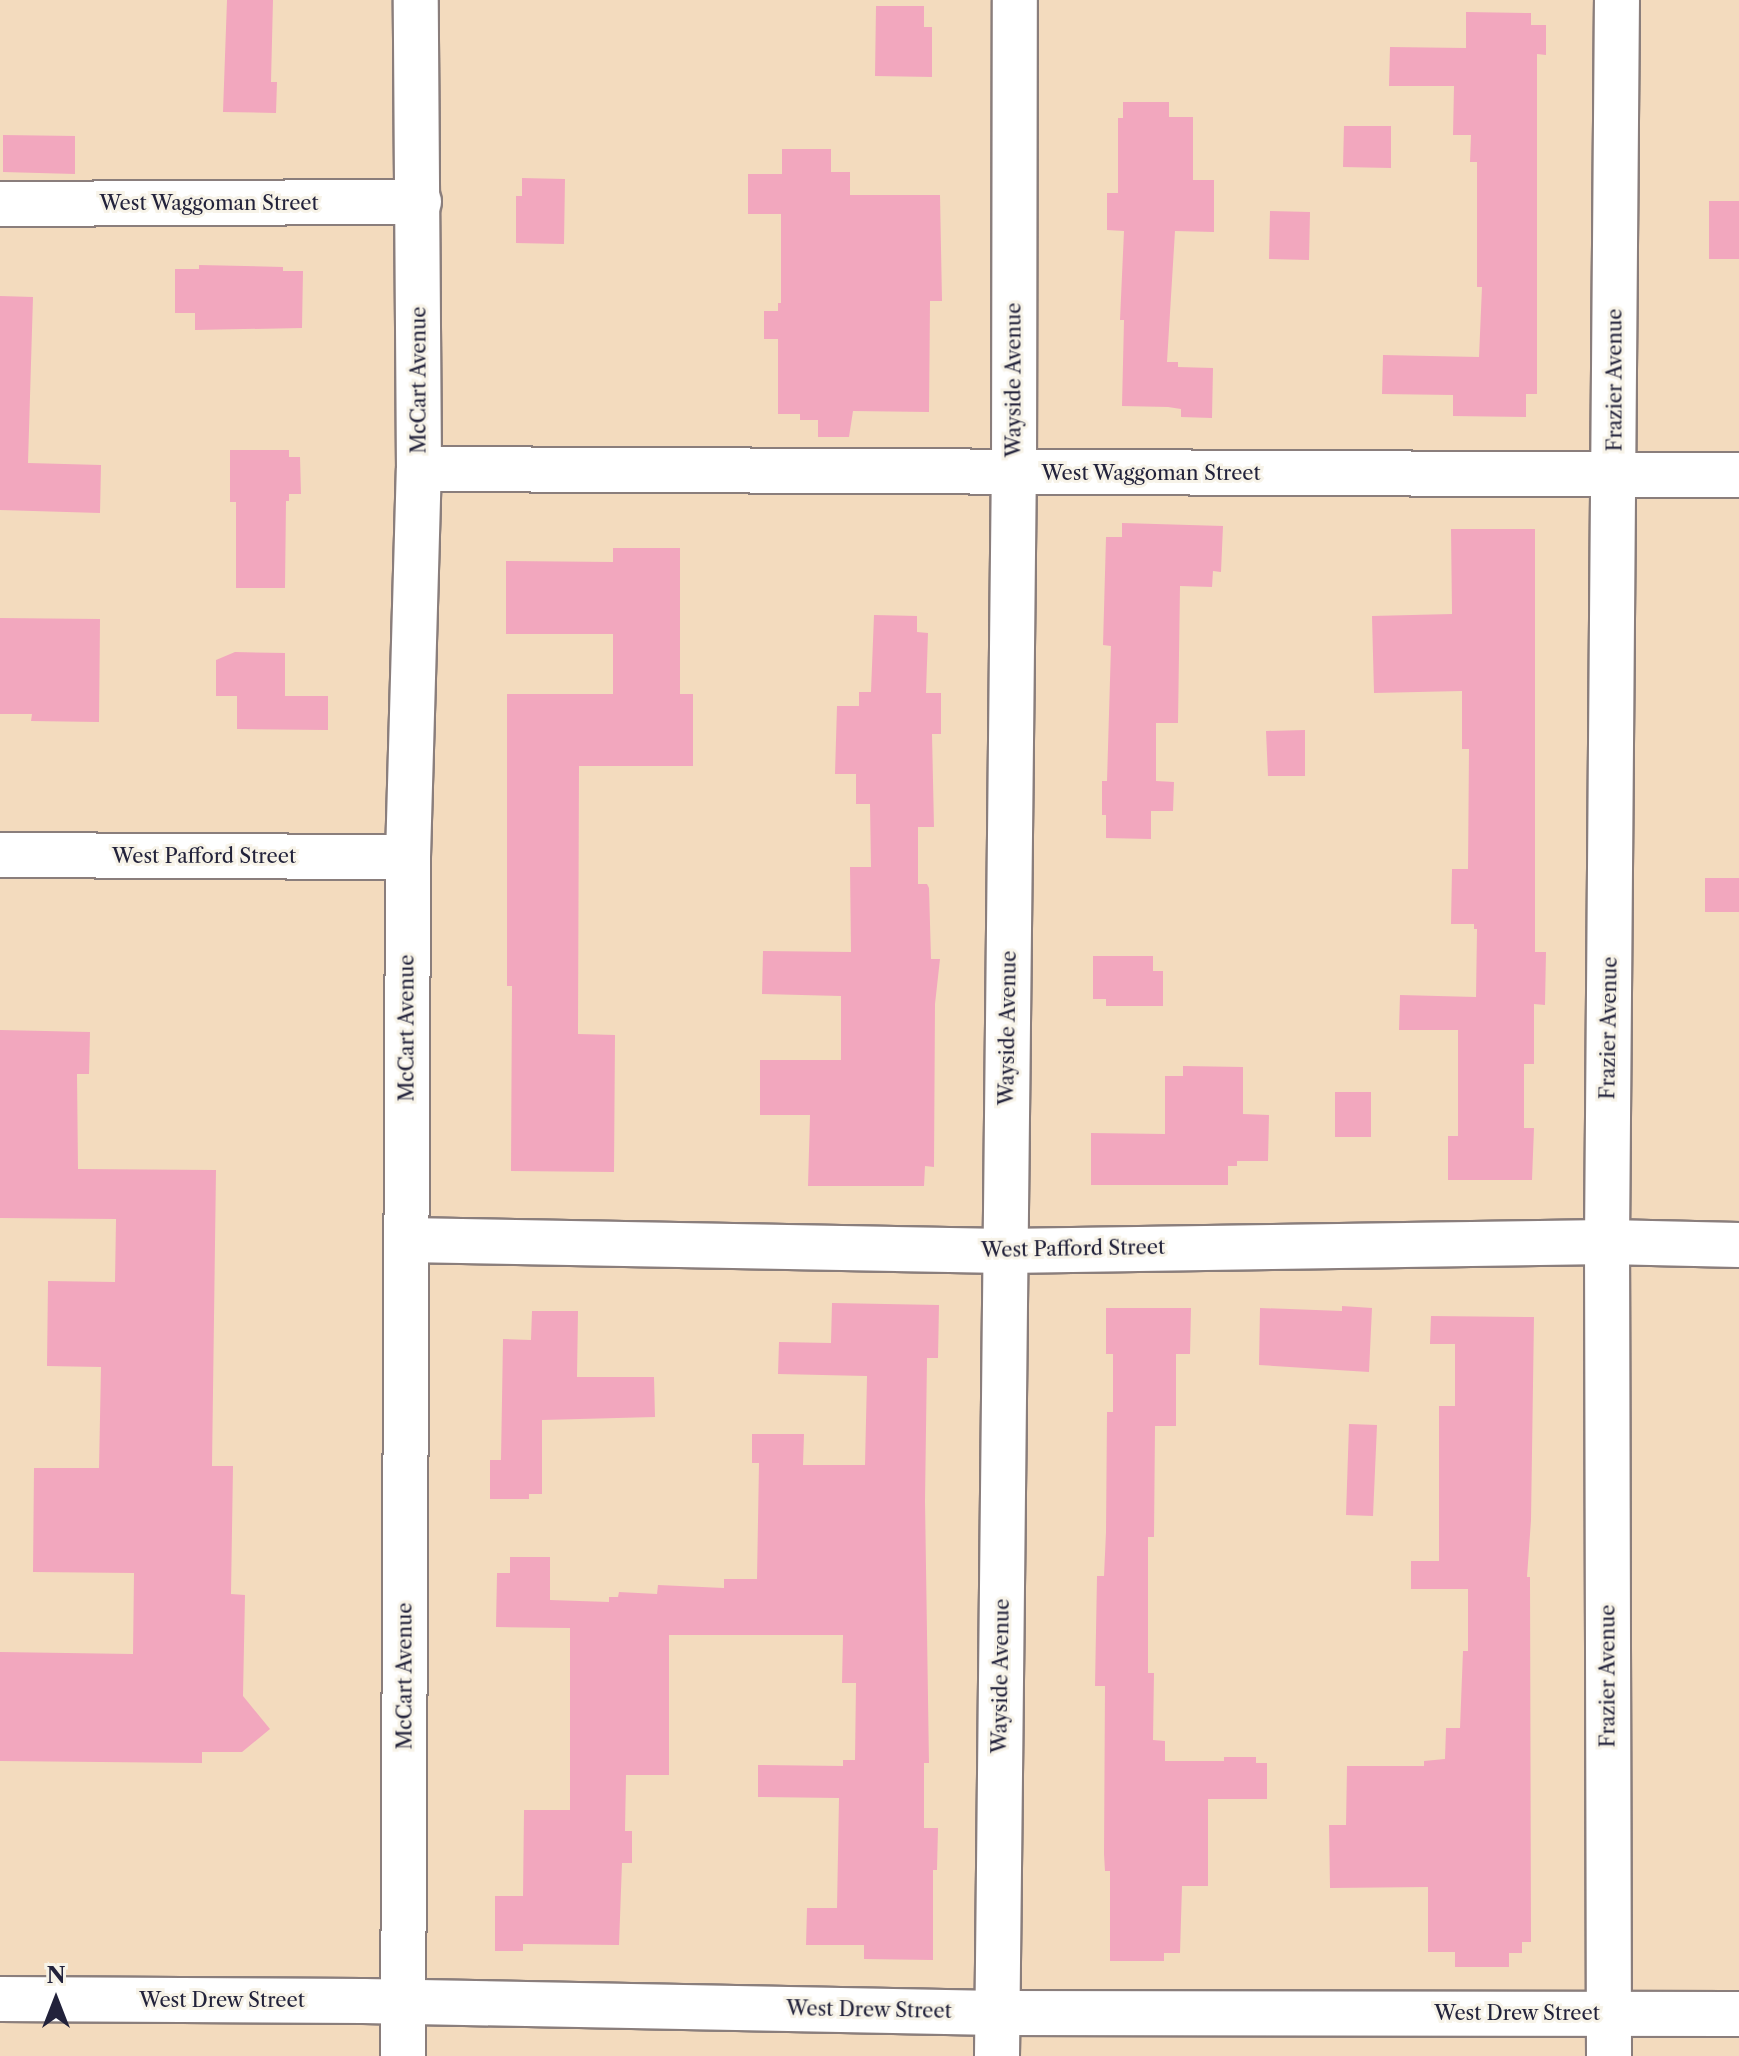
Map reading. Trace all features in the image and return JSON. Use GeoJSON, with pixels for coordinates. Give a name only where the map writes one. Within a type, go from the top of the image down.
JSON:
{"type":"FeatureCollection","features":[{"type":"Feature","properties":{"kind":"street","name":"McCart Avenue"},"geometry":{"type":"LineString","coordinates":[[403,2056],[408,857],[419,469],[416,0]]}},
{"type":"Feature","properties":{"kind":"street","name":"Wayside Avenue"},"geometry":{"type":"LineString","coordinates":[[997,2056],[1014,472],[1015,0]]}},
{"type":"Feature","properties":{"kind":"street","name":"Frazier Avenue"},"geometry":{"type":"LineString","coordinates":[[1609,2056],[1607,1242],[1617,0]]}},
{"type":"Feature","properties":{"kind":"street","name":"West Waggoman Street"},"geometry":{"type":"LineString","coordinates":[[0,204],[419,202]]}},
{"type":"Feature","properties":{"kind":"street","name":"West Waggoman Street"},"geometry":{"type":"LineString","coordinates":[[419,469],[1739,475]]}},
{"type":"Feature","properties":{"kind":"street","name":"West Pafford Street"},"geometry":{"type":"LineString","coordinates":[[0,855],[408,857]]}},
{"type":"Feature","properties":{"kind":"street","name":"West Pafford Street"},"geometry":{"type":"LineString","coordinates":[[407,1240],[1005,1251],[1607,1242],[1739,1245]]}},
{"type":"Feature","properties":{"kind":"street","name":"West Drew Street"},"geometry":{"type":"LineString","coordinates":[[0,1999],[998,2013],[1739,2014]]}},
{"type":"Feature","properties":{"kind":"building"},"geometry":{"type":"Polygon","coordinates":[[[227,0],[273,0],[271,82],[277,82],[276,113],[223,112],[227,0]]]}},
{"type":"Feature","properties":{"kind":"building"},"geometry":{"type":"Polygon","coordinates":[[[876,6],[924,6],[924,27],[932,27],[932,77],[875,76],[876,6]]]}},
{"type":"Feature","properties":{"kind":"building"},"geometry":{"type":"Polygon","coordinates":[[[1466,12],[1531,13],[1531,25],[1546,25],[1546,55],[1537,54],[1537,394],[1526,394],[1526,417],[1453,416],[1453,395],[1382,394],[1383,355],[1479,357],[1482,287],[1477,287],[1477,162],[1470,162],[1471,135],[1453,135],[1454,86],[1389,86],[1390,47],[1466,48],[1466,12]]]}},
{"type":"Feature","properties":{"kind":"building"},"geometry":{"type":"Polygon","coordinates":[[[1123,102],[1169,102],[1169,117],[1193,117],[1193,180],[1214,180],[1214,232],[1175,231],[1167,362],[1178,362],[1178,367],[1213,368],[1212,418],[1181,417],[1181,409],[1168,407],[1122,406],[1124,320],[1120,320],[1124,231],[1107,230],[1107,193],[1118,193],[1118,118],[1123,118],[1123,102]]]}},
{"type":"Feature","properties":{"kind":"building"},"geometry":{"type":"Polygon","coordinates":[[[1344,126],[1391,126],[1391,168],[1343,167],[1344,126]]]}},
{"type":"Feature","properties":{"kind":"building"},"geometry":{"type":"Polygon","coordinates":[[[3,135],[75,136],[75,174],[3,172],[3,135]]]}},
{"type":"Feature","properties":{"kind":"building"},"geometry":{"type":"Polygon","coordinates":[[[782,149],[831,149],[831,172],[850,172],[850,195],[940,195],[942,301],[930,301],[929,412],[853,411],[849,437],[818,437],[818,420],[800,420],[800,414],[778,414],[778,339],[764,339],[764,311],[778,311],[778,303],[781,303],[781,214],[748,214],[748,174],[782,174],[782,149]]]}},
{"type":"Feature","properties":{"kind":"building"},"geometry":{"type":"Polygon","coordinates":[[[522,178],[565,179],[564,244],[516,243],[516,196],[522,196],[522,178]]]}},
{"type":"Feature","properties":{"kind":"building"},"geometry":{"type":"Polygon","coordinates":[[[1709,201],[1739,201],[1739,259],[1709,259],[1709,201]]]}},
{"type":"Feature","properties":{"kind":"building"},"geometry":{"type":"Polygon","coordinates":[[[1270,211],[1310,212],[1309,260],[1269,259],[1270,211]]]}},
{"type":"Feature","properties":{"kind":"building"},"geometry":{"type":"Polygon","coordinates":[[[199,265],[283,267],[283,271],[303,271],[302,328],[195,330],[195,313],[175,313],[175,269],[199,269],[199,265]]]}},
{"type":"Feature","properties":{"kind":"building"},"geometry":{"type":"Polygon","coordinates":[[[0,296],[33,297],[28,463],[101,465],[100,513],[0,510],[0,296]]]}},
{"type":"Feature","properties":{"kind":"building"},"geometry":{"type":"Polygon","coordinates":[[[230,450],[289,450],[289,457],[300,457],[301,494],[289,494],[289,501],[286,501],[285,588],[236,588],[236,502],[230,502],[230,450]]]}},
{"type":"Feature","properties":{"kind":"building"},"geometry":{"type":"Polygon","coordinates":[[[1122,523],[1223,526],[1221,572],[1213,571],[1212,587],[1180,586],[1178,723],[1156,723],[1156,781],[1174,782],[1173,811],[1151,811],[1151,839],[1106,838],[1106,815],[1102,815],[1102,781],[1107,781],[1111,646],[1103,645],[1106,537],[1122,537],[1122,523]]]}},
{"type":"Feature","properties":{"kind":"building"},"geometry":{"type":"Polygon","coordinates":[[[1451,529],[1535,529],[1535,952],[1546,952],[1545,1005],[1534,1004],[1534,1064],[1524,1064],[1524,1128],[1534,1128],[1532,1180],[1448,1180],[1448,1136],[1458,1136],[1458,1030],[1399,1030],[1400,995],[1476,997],[1477,929],[1474,929],[1474,924],[1451,924],[1452,869],[1468,869],[1469,749],[1462,749],[1462,691],[1374,693],[1372,616],[1452,614],[1451,529]]]}},
{"type":"Feature","properties":{"kind":"building"},"geometry":{"type":"Polygon","coordinates":[[[613,548],[680,548],[680,694],[693,694],[693,766],[579,766],[578,1034],[615,1035],[614,1172],[511,1171],[512,986],[507,986],[507,694],[613,694],[613,634],[506,634],[506,561],[613,562],[613,548]]]}},
{"type":"Feature","properties":{"kind":"building"},"geometry":{"type":"Polygon","coordinates":[[[874,615],[917,616],[917,632],[928,633],[926,693],[941,693],[941,734],[932,734],[934,827],[918,827],[918,884],[927,884],[929,888],[931,959],[940,959],[935,1004],[934,1167],[925,1166],[924,1186],[808,1186],[810,1115],[760,1115],[760,1060],[841,1060],[841,996],[762,994],[763,951],[851,952],[850,867],[871,867],[870,804],[856,804],[856,774],[835,774],[837,706],[859,706],[859,692],[871,692],[874,615]]]}},
{"type":"Feature","properties":{"kind":"building"},"geometry":{"type":"Polygon","coordinates":[[[0,618],[100,619],[99,722],[31,721],[32,714],[0,714],[0,618]]]}},
{"type":"Feature","properties":{"kind":"building"},"geometry":{"type":"Polygon","coordinates":[[[235,652],[285,653],[285,696],[328,696],[328,730],[237,729],[237,696],[216,696],[216,660],[235,652]]]}},
{"type":"Feature","properties":{"kind":"building"},"geometry":{"type":"Polygon","coordinates":[[[1305,730],[1305,776],[1268,776],[1266,731],[1305,730]]]}},
{"type":"Feature","properties":{"kind":"building"},"geometry":{"type":"Polygon","coordinates":[[[1705,878],[1739,878],[1739,912],[1705,912],[1705,878]]]}},
{"type":"Feature","properties":{"kind":"building"},"geometry":{"type":"Polygon","coordinates":[[[1093,956],[1153,956],[1153,971],[1163,971],[1163,1006],[1106,1006],[1106,999],[1093,999],[1093,956]]]}},
{"type":"Feature","properties":{"kind":"building"},"geometry":{"type":"Polygon","coordinates":[[[0,1030],[90,1032],[89,1074],[77,1074],[78,1169],[216,1170],[212,1466],[233,1466],[231,1594],[245,1595],[243,1696],[270,1729],[242,1752],[202,1752],[202,1763],[0,1761],[0,1652],[133,1654],[134,1573],[33,1572],[34,1468],[99,1468],[101,1367],[47,1366],[48,1281],[115,1282],[116,1219],[0,1218],[0,1030]]]}},
{"type":"Feature","properties":{"kind":"building"},"geometry":{"type":"Polygon","coordinates":[[[1183,1066],[1243,1067],[1243,1114],[1269,1115],[1268,1161],[1237,1161],[1237,1166],[1228,1166],[1228,1185],[1091,1185],[1091,1133],[1165,1134],[1165,1076],[1183,1076],[1183,1066]]]}},
{"type":"Feature","properties":{"kind":"building"},"geometry":{"type":"Polygon","coordinates":[[[1335,1092],[1371,1092],[1371,1137],[1335,1137],[1335,1092]]]}},
{"type":"Feature","properties":{"kind":"building"},"geometry":{"type":"Polygon","coordinates":[[[832,1303],[939,1305],[938,1358],[927,1358],[925,1501],[929,1763],[924,1763],[924,1828],[938,1828],[937,1870],[933,1870],[933,1960],[864,1959],[864,1945],[806,1945],[807,1908],[837,1908],[839,1798],[758,1797],[758,1765],[843,1766],[843,1760],[855,1760],[856,1683],[842,1683],[843,1635],[669,1635],[669,1775],[626,1775],[625,1831],[632,1831],[632,1863],[622,1863],[619,1945],[523,1944],[523,1951],[495,1951],[495,1896],[523,1896],[524,1810],[570,1810],[570,1628],[496,1627],[497,1573],[510,1573],[510,1557],[550,1557],[550,1600],[609,1602],[609,1597],[618,1597],[619,1592],[657,1594],[658,1585],[724,1588],[724,1579],[757,1579],[759,1463],[752,1463],[752,1434],[804,1434],[803,1465],[865,1465],[867,1376],[778,1374],[779,1342],[831,1343],[832,1303]]]}},
{"type":"Feature","properties":{"kind":"building"},"geometry":{"type":"Polygon","coordinates":[[[1342,1306],[1372,1308],[1369,1372],[1259,1365],[1260,1308],[1342,1311],[1342,1306]]]}},
{"type":"Feature","properties":{"kind":"building"},"geometry":{"type":"Polygon","coordinates":[[[1106,1308],[1191,1308],[1190,1354],[1176,1354],[1176,1426],[1155,1426],[1154,1537],[1148,1537],[1148,1673],[1154,1673],[1153,1740],[1165,1741],[1165,1761],[1224,1761],[1224,1757],[1256,1757],[1256,1763],[1267,1763],[1267,1799],[1208,1799],[1208,1886],[1182,1886],[1180,1953],[1164,1953],[1164,1961],[1110,1961],[1110,1871],[1105,1871],[1104,1854],[1105,1686],[1095,1686],[1097,1576],[1104,1576],[1106,1532],[1107,1412],[1113,1412],[1113,1354],[1106,1354],[1106,1308]]]}},
{"type":"Feature","properties":{"kind":"building"},"geometry":{"type":"Polygon","coordinates":[[[532,1311],[578,1311],[577,1377],[654,1377],[655,1417],[542,1420],[542,1494],[529,1494],[529,1499],[490,1499],[490,1460],[501,1460],[503,1339],[531,1340],[532,1311]]]}},
{"type":"Feature","properties":{"kind":"building"},"geometry":{"type":"Polygon","coordinates":[[[1431,1316],[1534,1317],[1531,1520],[1527,1577],[1530,1577],[1531,1942],[1522,1942],[1522,1953],[1509,1953],[1509,1967],[1455,1967],[1455,1952],[1428,1952],[1428,1887],[1330,1888],[1329,1825],[1346,1825],[1347,1766],[1424,1766],[1424,1761],[1445,1759],[1446,1728],[1460,1728],[1463,1651],[1468,1651],[1468,1589],[1411,1589],[1411,1561],[1439,1561],[1439,1406],[1455,1406],[1455,1344],[1430,1344],[1431,1316]]]}},
{"type":"Feature","properties":{"kind":"building"},"geometry":{"type":"Polygon","coordinates":[[[1349,1424],[1377,1425],[1373,1516],[1346,1515],[1349,1424]]]}}]}
